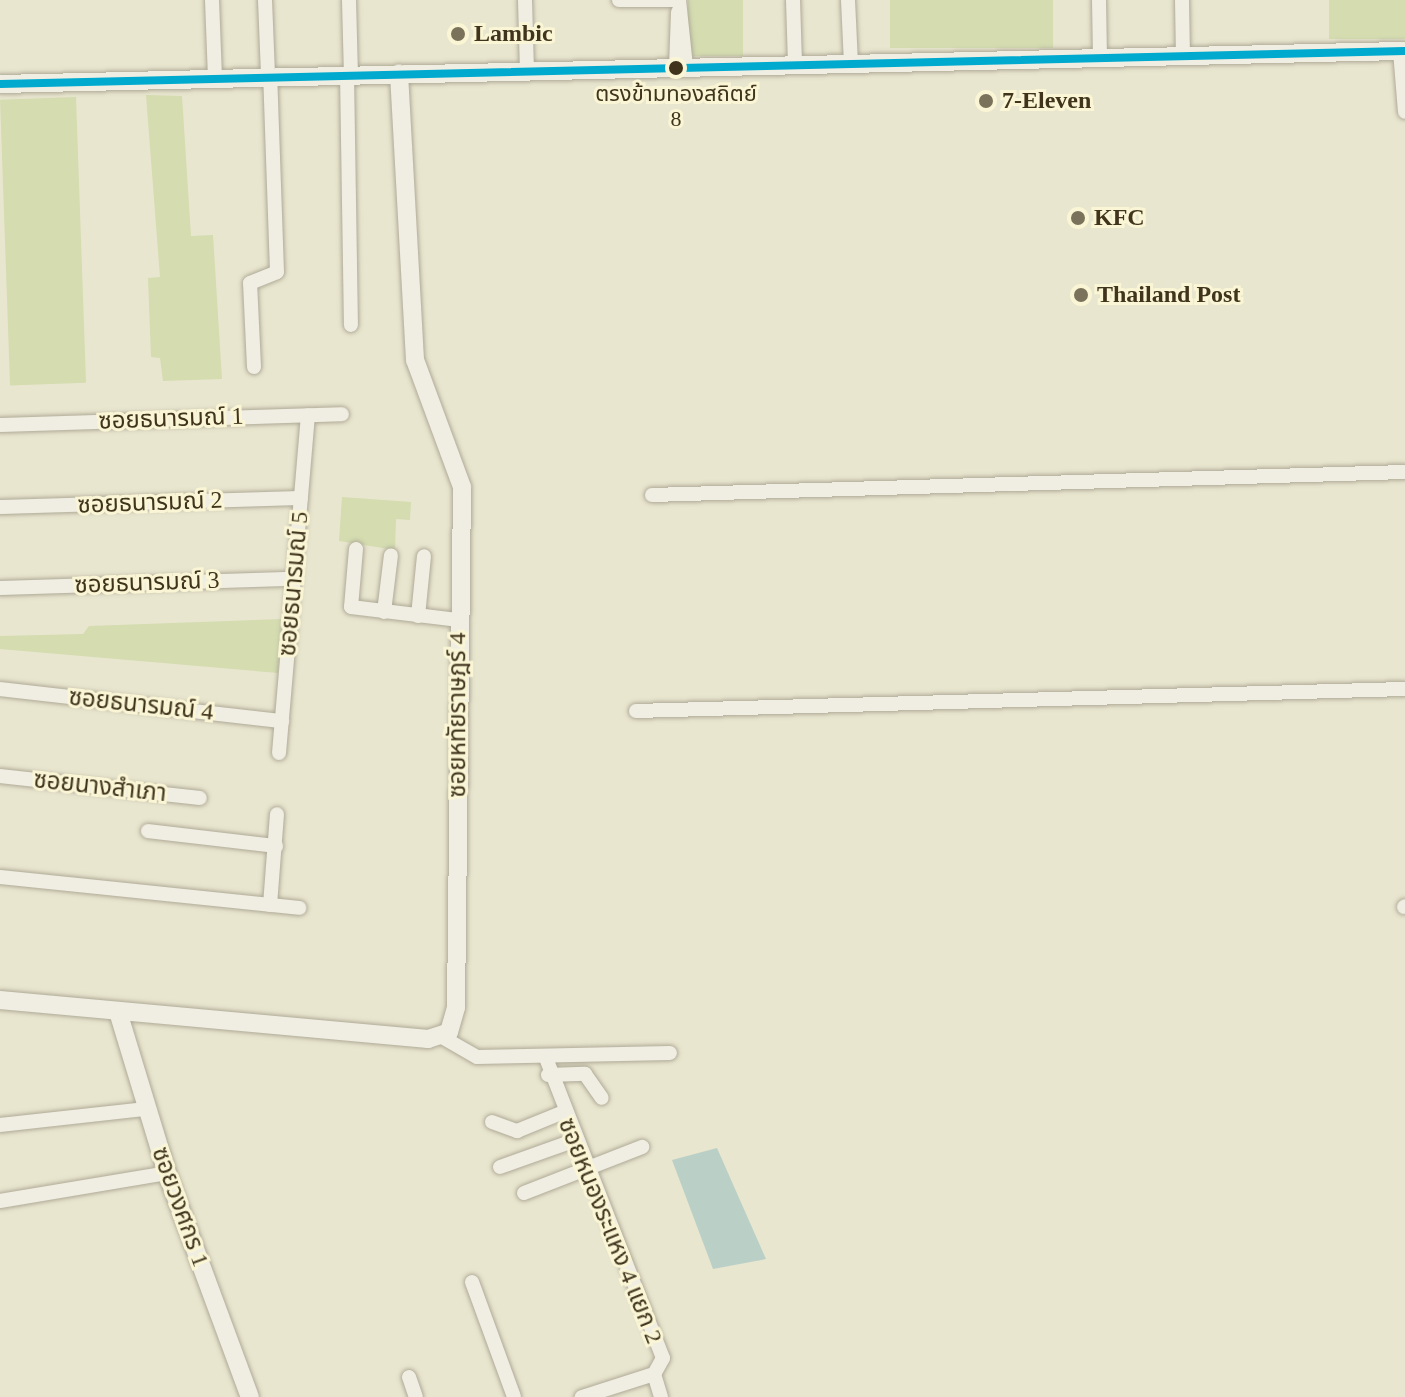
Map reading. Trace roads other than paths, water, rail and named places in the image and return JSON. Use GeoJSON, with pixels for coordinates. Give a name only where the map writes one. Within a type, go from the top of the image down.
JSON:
{"type":"FeatureCollection","features":[{"type":"Feature","properties":{"kind":"street"},"geometry":{"type":"LineString","coordinates":[[212,0],[215,77]]}},
{"type":"Feature","properties":{"kind":"street"},"geometry":{"type":"LineString","coordinates":[[254,367],[250,283],[277,272],[265,0]]}},
{"type":"Feature","properties":{"kind":"street"},"geometry":{"type":"LineString","coordinates":[[349,0],[351,325]]}},
{"type":"Feature","properties":{"kind":"street"},"geometry":{"type":"LineString","coordinates":[[525,0],[527,70]]}},
{"type":"Feature","properties":{"kind":"street"},"geometry":{"type":"LineString","coordinates":[[619,0],[679,3],[681,67]]}},
{"type":"Feature","properties":{"kind":"street"},"geometry":{"type":"LineString","coordinates":[[793,0],[795,64]]}},
{"type":"Feature","properties":{"kind":"street"},"geometry":{"type":"LineString","coordinates":[[848,0],[851,63]]}},
{"type":"Feature","properties":{"kind":"street"},"geometry":{"type":"LineString","coordinates":[[1099,0],[1100,58]]}},
{"type":"Feature","properties":{"kind":"street"},"geometry":{"type":"LineString","coordinates":[[1182,0],[1183,56]]}},
{"type":"Feature","properties":{"kind":"street"},"geometry":{"type":"LineString","coordinates":[[0,84],[1403,51],[1405,112]]}},
{"type":"Feature","properties":{"kind":"street","name":"ซอยหทัยราษฎร์ 4"},"geometry":{"type":"LineString","coordinates":[[399,73],[415,360],[462,487],[456,1007],[442,1037]]}},
{"type":"Feature","properties":{"kind":"street","name":"ซอยธนารมณ์ 1"},"geometry":{"type":"LineString","coordinates":[[0,425],[342,414]]}},
{"type":"Feature","properties":{"kind":"street","name":"ซอยธนารมณ์ 5"},"geometry":{"type":"LineString","coordinates":[[279,753],[308,415]]}},
{"type":"Feature","properties":{"kind":"street"},"geometry":{"type":"LineString","coordinates":[[652,495],[1405,472]]}},
{"type":"Feature","properties":{"kind":"street","name":"ซอยธนารมณ์ 2"},"geometry":{"type":"LineString","coordinates":[[0,507],[301,498]]}},
{"type":"Feature","properties":{"kind":"street"},"geometry":{"type":"LineString","coordinates":[[356,549],[351,607],[459,620]]}},
{"type":"Feature","properties":{"kind":"street"},"geometry":{"type":"LineString","coordinates":[[384,612],[391,555]]}},
{"type":"Feature","properties":{"kind":"street"},"geometry":{"type":"LineString","coordinates":[[418,616],[424,556]]}},
{"type":"Feature","properties":{"kind":"street","name":"ซอยธนารมณ์ 3"},"geometry":{"type":"LineString","coordinates":[[0,588],[294,579]]}},
{"type":"Feature","properties":{"kind":"street","name":"ซอยธนารมณ์ 4"},"geometry":{"type":"LineString","coordinates":[[0,689],[282,721]]}},
{"type":"Feature","properties":{"kind":"street"},"geometry":{"type":"LineString","coordinates":[[636,711],[1405,689]]}},
{"type":"Feature","properties":{"kind":"street","name":"ซอยนางสำเภา"},"geometry":{"type":"LineString","coordinates":[[0,776],[200,798]]}},
{"type":"Feature","properties":{"kind":"street"},"geometry":{"type":"LineString","coordinates":[[270,905],[277,814]]}},
{"type":"Feature","properties":{"kind":"street"},"geometry":{"type":"LineString","coordinates":[[148,831],[276,846]]}},
{"type":"Feature","properties":{"kind":"street"},"geometry":{"type":"LineString","coordinates":[[0,877],[299,908]]}},
{"type":"Feature","properties":{"kind":"street"},"geometry":{"type":"LineString","coordinates":[[0,1000],[119,1015],[442,1037],[477,1057],[546,1058],[670,1053]]}},
{"type":"Feature","properties":{"kind":"street","name":"ซอยวงศกร 1"},"geometry":{"type":"LineString","coordinates":[[119,1015],[167,1173],[246,1396]]}},
{"type":"Feature","properties":{"kind":"street","name":"ซอยหนองระแหง 4 แยก 2"},"geometry":{"type":"LineString","coordinates":[[546,1058],[548,1075],[561,1113],[663,1358],[654,1374],[582,1397]]}},
{"type":"Feature","properties":{"kind":"street"},"geometry":{"type":"LineString","coordinates":[[548,1075],[585,1074],[602,1098]]}},
{"type":"Feature","properties":{"kind":"street"},"geometry":{"type":"LineString","coordinates":[[0,1125],[146,1109]]}},
{"type":"Feature","properties":{"kind":"street"},"geometry":{"type":"LineString","coordinates":[[492,1122],[517,1131],[561,1113]]}},
{"type":"Feature","properties":{"kind":"street"},"geometry":{"type":"LineString","coordinates":[[500,1167],[573,1141]]}},
{"type":"Feature","properties":{"kind":"street"},"geometry":{"type":"LineString","coordinates":[[524,1193],[584,1167],[642,1147]]}},
{"type":"Feature","properties":{"kind":"street"},"geometry":{"type":"LineString","coordinates":[[0,1201],[167,1173]]}},
{"type":"Feature","properties":{"kind":"street"},"geometry":{"type":"LineString","coordinates":[[472,1282],[514,1397]]}},
{"type":"Feature","properties":{"kind":"street"},"geometry":{"type":"LineString","coordinates":[[654,1374],[661,1397]]}},
{"type":"Feature","properties":{"kind":"street"},"geometry":{"type":"LineString","coordinates":[[409,1377],[416,1397]]}},
{"type":"Feature","properties":{"kind":"place","name":"Lambic"},"geometry":{"type":"Point","coordinates":[458,34]}},
{"type":"Feature","properties":{"kind":"place","name":"ตรงข้ามทองสถิตย์ 8"},"geometry":{"type":"Point","coordinates":[676,68]}},
{"type":"Feature","properties":{"kind":"place","name":"7-Eleven"},"geometry":{"type":"Point","coordinates":[986,101]}},
{"type":"Feature","properties":{"kind":"place","name":"KFC"},"geometry":{"type":"Point","coordinates":[1078,218]}},
{"type":"Feature","properties":{"kind":"place","name":"Thailand Post"},"geometry":{"type":"Point","coordinates":[1081,295]}}]}
